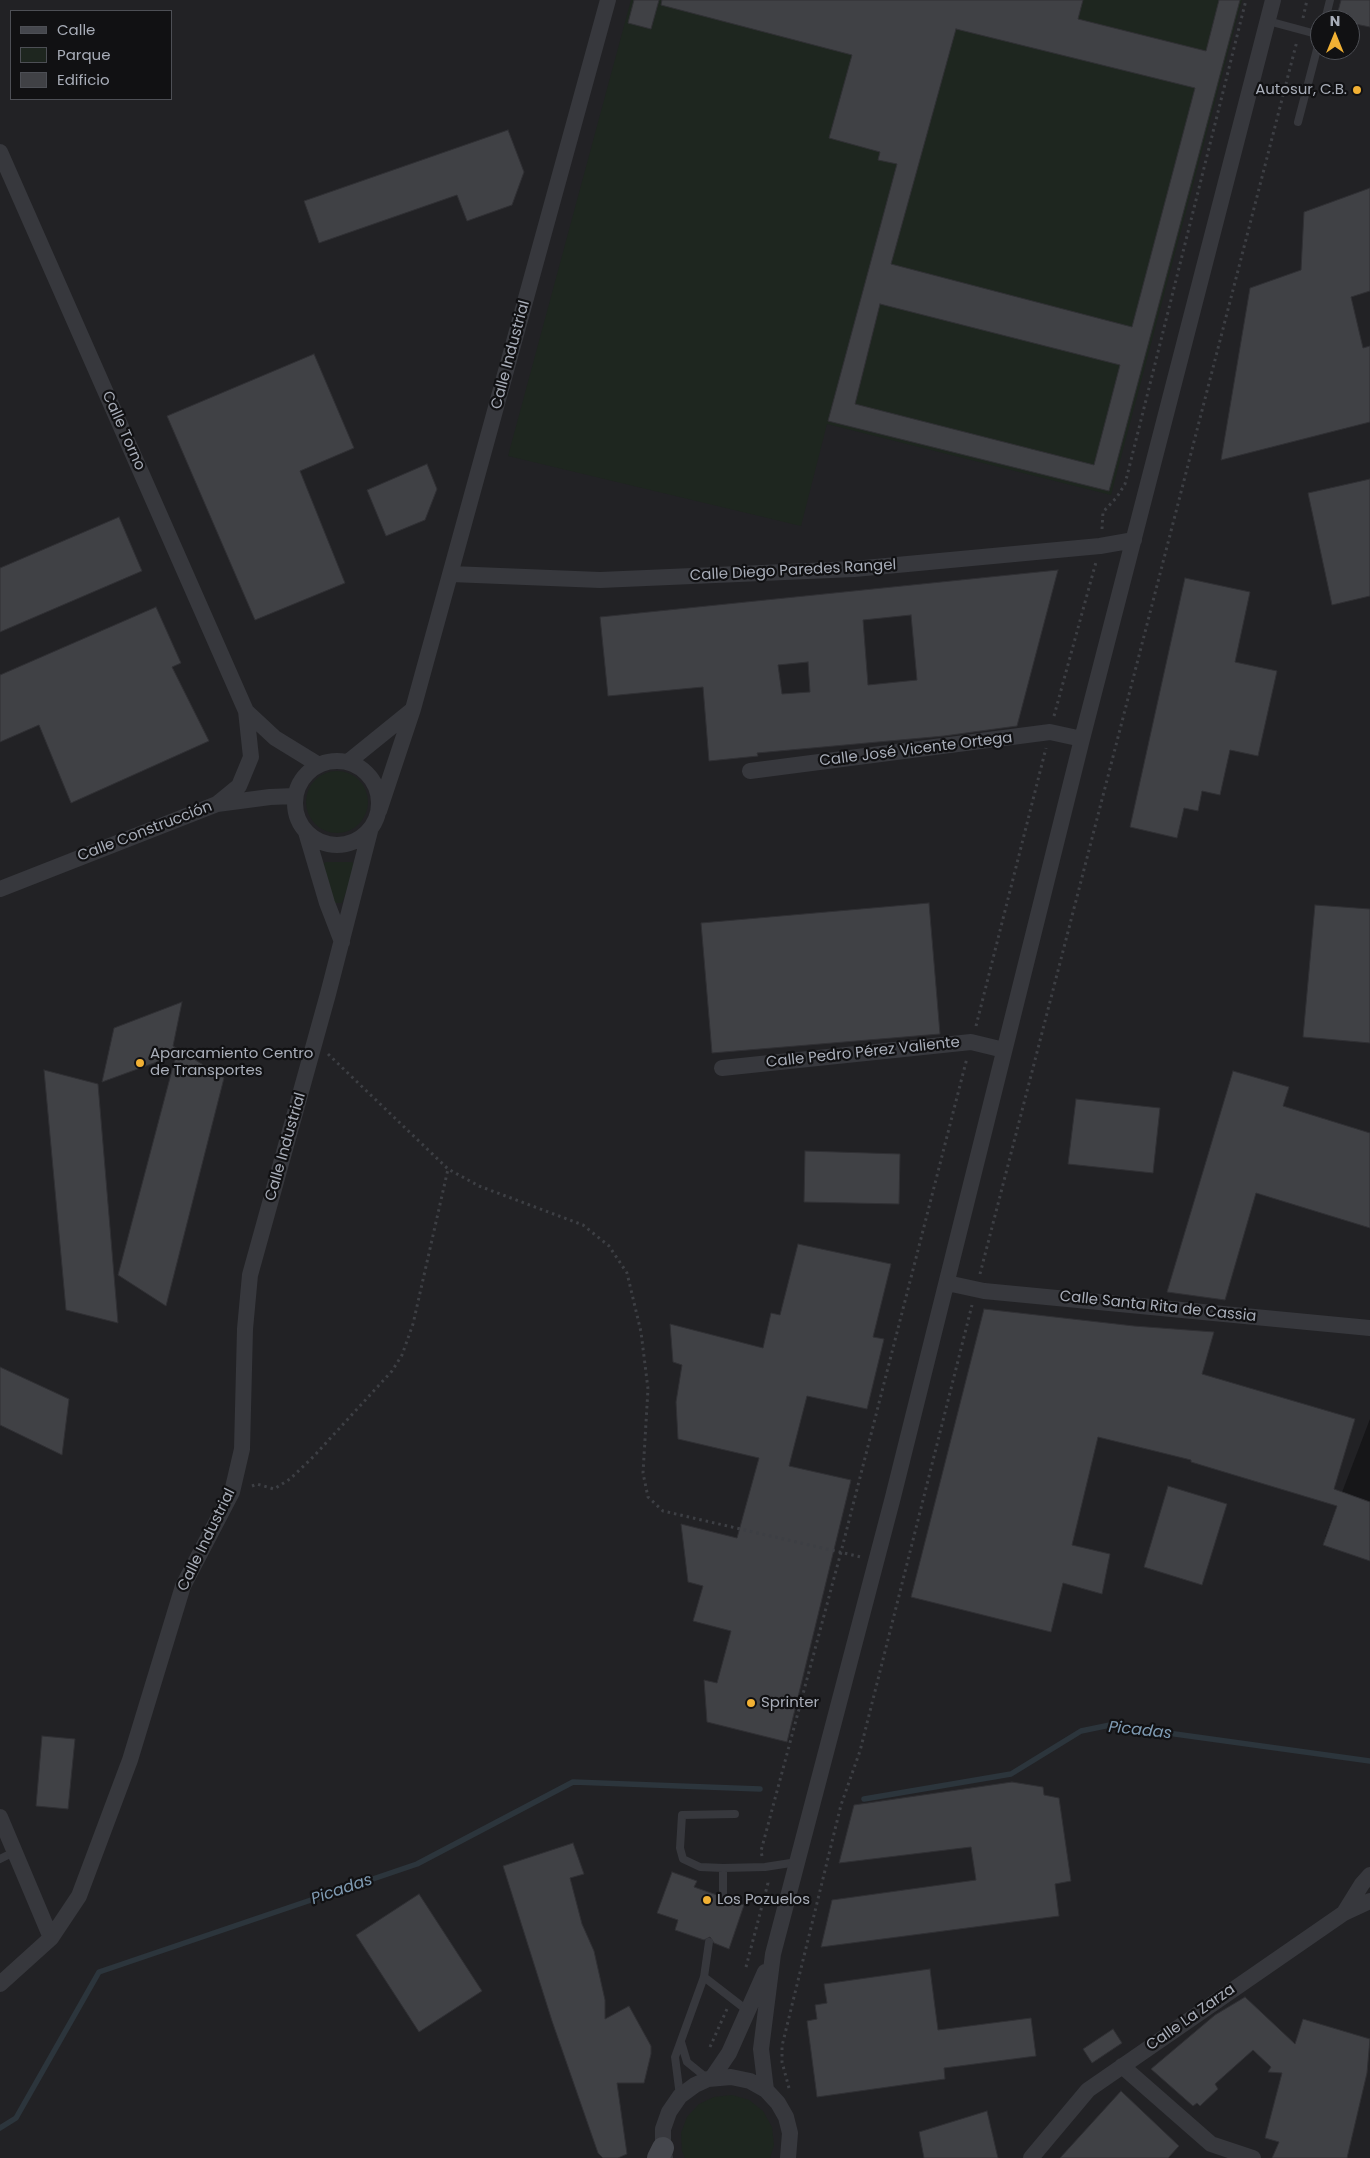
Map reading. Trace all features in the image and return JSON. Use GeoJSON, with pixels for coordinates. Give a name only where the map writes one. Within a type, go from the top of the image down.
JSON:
{"type":"FeatureCollection","features":[{"type":"Feature","properties":{"kind":"street","name":"Calle Industrial"},"geometry":{"type":"LineString","coordinates":[[379,811],[413,710],[608,0]]}},
{"type":"Feature","properties":{"kind":"street"},"geometry":{"type":"LineString","coordinates":[[766,2090],[761,2049],[773,1954],[948,1283],[1082,738],[1273,0]]}},
{"type":"Feature","properties":{"kind":"street","name":"Calle Torno"},"geometry":{"type":"LineString","coordinates":[[0,152],[246,711],[250,757],[239,786],[217,804]]}},
{"type":"Feature","properties":{"kind":"street","name":"Calle Diego Paredes Rangel"},"geometry":{"type":"LineString","coordinates":[[451,574],[600,580],[854,569],[1100,546],[1134,540]]}},
{"type":"Feature","properties":{"kind":"street"},"geometry":{"type":"LineString","coordinates":[[348,762],[413,710]]}},
{"type":"Feature","properties":{"kind":"street","name":"Calle Torno"},"geometry":{"type":"LineString","coordinates":[[246,711],[275,738],[319,765]]}},
{"type":"Feature","properties":{"kind":"street","name":"Calle José Vicente Ortega"},"geometry":{"type":"LineString","coordinates":[[750,771],[1050,732],[1082,738]]}},
{"type":"Feature","properties":{"kind":"street"},"geometry":{"type":"LineString","coordinates":[[333,761],[348,762],[360,767],[370,775],[380,798],[379,811],[370,831],[359,840],[346,845],[331,846],[317,841],[298,822],[295,796],[300,783],[308,773],[319,765],[333,761]]}},
{"type":"Feature","properties":{"kind":"street","name":"Calle Construcción"},"geometry":{"type":"LineString","coordinates":[[0,889],[217,804],[270,796],[295,796]]}},
{"type":"Feature","properties":{"kind":"street","name":"Calle Industrial"},"geometry":{"type":"LineString","coordinates":[[0,1984],[51,1938],[79,1896],[130,1760],[183,1586],[232,1492],[242,1449],[245,1329],[250,1275],[342,942],[370,831]]}},
{"type":"Feature","properties":{"kind":"street"},"geometry":{"type":"LineString","coordinates":[[306,832],[327,903],[342,942]]}},
{"type":"Feature","properties":{"kind":"street","name":"Calle Pedro Pérez Valiente"},"geometry":{"type":"LineString","coordinates":[[722,1068],[972,1042],[1004,1050]]}},
{"type":"Feature","properties":{"kind":"street","name":"Calle Santa Rita de Cassia"},"geometry":{"type":"LineString","coordinates":[[948,1283],[976,1290],[1370,1328]]}},
{"type":"Feature","properties":{"kind":"street"},"geometry":{"type":"LineString","coordinates":[[0,1817],[16,1851],[51,1938]]}},
{"type":"Feature","properties":{"kind":"street"},"geometry":{"type":"LineString","coordinates":[[1344,1913],[1362,1884],[1370,1875]]}},
{"type":"Feature","properties":{"kind":"street","name":"Calle La Zarza"},"geometry":{"type":"LineString","coordinates":[[1031,2158],[1088,2090],[1344,1913],[1370,1902]]}},
{"type":"Feature","properties":{"kind":"street"},"geometry":{"type":"LineString","coordinates":[[710,2079],[729,2053],[773,1954]]}},
{"type":"Feature","properties":{"kind":"street"},"geometry":{"type":"LineString","coordinates":[[1122,2066],[1212,2144],[1252,2158]]}},
{"type":"Feature","properties":{"kind":"street"},"geometry":{"type":"LineString","coordinates":[[662,2155],[663,2129],[669,2112],[680,2096],[695,2085],[710,2079],[731,2077],[750,2081],[766,2090],[778,2102],[786,2117],[790,2134],[788,2158]]}},
{"type":"Feature","properties":{"kind":"lane"},"geometry":{"type":"LineString","coordinates":[[1268,21],[1310,33]]}},
{"type":"Feature","properties":{"kind":"lane"},"geometry":{"type":"LineString","coordinates":[[1298,122],[1314,60]]}},
{"type":"Feature","properties":{"kind":"lane"},"geometry":{"type":"LineString","coordinates":[[735,1814],[682,1815],[680,1848],[683,1859],[700,1867],[723,1868],[764,1867],[797,1862]]}},
{"type":"Feature","properties":{"kind":"lane"},"geometry":{"type":"LineString","coordinates":[[0,1859],[16,1851]]}},
{"type":"Feature","properties":{"kind":"lane"},"geometry":{"type":"LineString","coordinates":[[723,1868],[724,1898]]}},
{"type":"Feature","properties":{"kind":"lane"},"geometry":{"type":"LineString","coordinates":[[680,2096],[674,2057],[682,2042],[704,1977],[709,1942]]}},
{"type":"Feature","properties":{"kind":"lane"},"geometry":{"type":"LineString","coordinates":[[704,1977],[748,2011]]}},
{"type":"Feature","properties":{"kind":"lane"},"geometry":{"type":"LineString","coordinates":[[682,2042],[687,2062],[710,2079]]}},
{"type":"Feature","properties":{"kind":"path"},"geometry":{"type":"LineString","coordinates":[[745,1971],[768,1883],[761,1851],[841,1552],[1050,732],[1100,546],[1103,512],[1117,497],[1125,484],[1246,0]]}},
{"type":"Feature","properties":{"kind":"path"},"geometry":{"type":"LineString","coordinates":[[793,2096],[782,2062],[782,2046],[841,1805],[860,1751],[976,1290],[1307,0]]}},
{"type":"Feature","properties":{"kind":"path"},"geometry":{"type":"LineString","coordinates":[[315,1041],[448,1169],[479,1186],[583,1225],[609,1246],[627,1273],[641,1332],[648,1389],[643,1473],[648,1496],[663,1511],[841,1552],[876,1562]]}},
{"type":"Feature","properties":{"kind":"path"},"geometry":{"type":"LineString","coordinates":[[232,1492],[257,1484],[274,1489],[290,1479],[314,1456],[392,1371],[402,1355],[413,1324],[448,1169]]}},
{"type":"Feature","properties":{"kind":"path"},"geometry":{"type":"LineString","coordinates":[[692,2066],[708,2052],[731,1999]]}},
{"type":"Feature","properties":{"kind":"shaded area"},"geometry":{"type":"Polygon","coordinates":[[[0,0],[1370,0],[1370,1419],[1325,1537],[1370,1554],[1370,2158],[770,2158],[728,2141],[687,2158],[0,2158],[0,0]]]}},
{"type":"Feature","properties":{"kind":"green space"},"geometry":{"type":"Polygon","coordinates":[[[631,0],[1242,0],[1111,495],[827,424],[801,526],[508,456],[631,0]]]}},
{"type":"Feature","properties":{"kind":"green space"},"geometry":{"type":"Polygon","coordinates":[[[337,771],[349,773],[359,780],[366,790],[368,802],[366,814],[359,824],[349,831],[337,833],[325,831],[315,824],[308,814],[306,802],[308,790],[315,780],[325,773],[337,771]]]}},
{"type":"Feature","properties":{"kind":"green space"},"geometry":{"type":"Polygon","coordinates":[[[326,862],[352,862],[356,866],[342,903],[334,903],[321,865],[326,862]]]}},
{"type":"Feature","properties":{"kind":"green space"},"geometry":{"type":"Polygon","coordinates":[[[732,2095],[749,2100],[763,2111],[772,2127],[774,2145],[770,2158],[685,2158],[682,2151],[681,2133],[687,2117],[699,2104],[714,2097],[732,2095]]]}},
{"type":"Feature","properties":{"kind":"building"},"geometry":{"type":"Polygon","coordinates":[[[634,0],[659,0],[651,29],[628,23],[634,0]]]}},
{"type":"Feature","properties":{"kind":"building"},"geometry":{"type":"Polygon","coordinates":[[[662,0],[1083,0],[1078,19],[1206,51],[1219,0],[1240,0],[1109,491],[828,421],[897,164],[878,160],[880,152],[829,138],[852,55],[661,5],[662,0]],[[956,29],[891,264],[1132,327],[1195,88],[956,29]],[[880,304],[855,404],[1094,465],[1120,365],[880,304]]]}},
{"type":"Feature","properties":{"kind":"building"},"geometry":{"type":"Polygon","coordinates":[[[1341,0],[1370,0],[1370,27],[1360,25],[1360,10],[1338,10],[1341,0]]]}},
{"type":"Feature","properties":{"kind":"building"},"geometry":{"type":"Polygon","coordinates":[[[508,130],[524,172],[512,205],[467,221],[457,195],[319,243],[304,201],[508,130]]]}},
{"type":"Feature","properties":{"kind":"building"},"geometry":{"type":"Polygon","coordinates":[[[1370,188],[1370,291],[1351,297],[1363,348],[1370,346],[1370,422],[1221,460],[1250,288],[1301,270],[1304,212],[1370,188]]]}},
{"type":"Feature","properties":{"kind":"building"},"geometry":{"type":"Polygon","coordinates":[[[314,354],[354,448],[300,471],[345,583],[255,620],[167,416],[314,354]]]}},
{"type":"Feature","properties":{"kind":"building"},"geometry":{"type":"Polygon","coordinates":[[[427,464],[437,489],[425,520],[386,536],[367,490],[427,464]]]}},
{"type":"Feature","properties":{"kind":"building"},"geometry":{"type":"Polygon","coordinates":[[[1370,479],[1370,596],[1332,605],[1308,493],[1370,479]]]}},
{"type":"Feature","properties":{"kind":"building"},"geometry":{"type":"Polygon","coordinates":[[[119,517],[142,571],[0,632],[0,568],[119,517]]]}},
{"type":"Feature","properties":{"kind":"building"},"geometry":{"type":"Polygon","coordinates":[[[1058,570],[1017,726],[944,736],[757,753],[758,756],[709,761],[703,687],[608,696],[600,617],[1058,570]],[[911,615],[863,620],[868,685],[917,680],[911,615]],[[808,662],[778,665],[782,694],[810,692],[808,662]]]}},
{"type":"Feature","properties":{"kind":"building"},"geometry":{"type":"Polygon","coordinates":[[[1185,578],[1250,592],[1235,662],[1277,671],[1258,756],[1230,750],[1220,795],[1202,791],[1198,811],[1184,808],[1177,838],[1130,827],[1185,578]]]}},
{"type":"Feature","properties":{"kind":"building"},"geometry":{"type":"Polygon","coordinates":[[[156,607],[181,663],[172,667],[209,741],[71,803],[39,725],[0,742],[0,675],[156,607]]]}},
{"type":"Feature","properties":{"kind":"building"},"geometry":{"type":"Polygon","coordinates":[[[929,903],[940,1034],[712,1053],[701,923],[929,903]]]}},
{"type":"Feature","properties":{"kind":"building"},"geometry":{"type":"Polygon","coordinates":[[[1315,905],[1370,909],[1370,1043],[1303,1037],[1315,905]]]}},
{"type":"Feature","properties":{"kind":"building"},"geometry":{"type":"Polygon","coordinates":[[[182,1002],[173,1046],[224,1078],[166,1306],[118,1275],[176,1055],[102,1082],[114,1028],[182,1002]]]}},
{"type":"Feature","properties":{"kind":"building"},"geometry":{"type":"Polygon","coordinates":[[[44,1070],[98,1084],[118,1323],[66,1310],[44,1070]]]}},
{"type":"Feature","properties":{"kind":"building"},"geometry":{"type":"Polygon","coordinates":[[[1233,1071],[1289,1087],[1283,1106],[1370,1133],[1370,1228],[1256,1193],[1225,1300],[1167,1292],[1233,1071]]]}},
{"type":"Feature","properties":{"kind":"building"},"geometry":{"type":"Polygon","coordinates":[[[1076,1099],[1160,1108],[1153,1173],[1068,1164],[1076,1099]]]}},
{"type":"Feature","properties":{"kind":"building"},"geometry":{"type":"Polygon","coordinates":[[[805,1151],[900,1154],[899,1204],[804,1202],[805,1151]]]}},
{"type":"Feature","properties":{"kind":"building"},"geometry":{"type":"Polygon","coordinates":[[[798,1244],[891,1264],[873,1337],[884,1339],[867,1409],[807,1396],[789,1466],[851,1480],[787,1742],[707,1722],[704,1680],[717,1683],[731,1631],[693,1621],[703,1586],[688,1582],[681,1524],[737,1538],[759,1458],[678,1439],[676,1402],[682,1365],[673,1362],[670,1324],[763,1348],[771,1313],[780,1315],[798,1244]]]}},
{"type":"Feature","properties":{"kind":"building"},"geometry":{"type":"Polygon","coordinates":[[[984,1309],[1134,1326],[1214,1332],[1202,1374],[1355,1419],[1334,1489],[1370,1502],[1370,1561],[1323,1545],[1337,1506],[1191,1462],[1191,1460],[1098,1437],[1072,1545],[1110,1554],[1102,1594],[1063,1583],[1051,1632],[911,1597],[984,1309]]]}},
{"type":"Feature","properties":{"kind":"building"},"geometry":{"type":"Polygon","coordinates":[[[0,1367],[69,1399],[62,1455],[0,1425],[0,1367]]]}},
{"type":"Feature","properties":{"kind":"building"},"geometry":{"type":"Polygon","coordinates":[[[1168,1486],[1227,1504],[1202,1585],[1144,1567],[1168,1486]]]}},
{"type":"Feature","properties":{"kind":"building"},"geometry":{"type":"Polygon","coordinates":[[[42,1736],[75,1739],[68,1809],[36,1806],[42,1736]]]}},
{"type":"Feature","properties":{"kind":"building"},"geometry":{"type":"Polygon","coordinates":[[[1012,1782],[1043,1787],[1044,1795],[1059,1798],[1071,1881],[1055,1884],[1059,1916],[821,1947],[832,1900],[976,1880],[971,1847],[839,1863],[854,1805],[1012,1782]]]}},
{"type":"Feature","properties":{"kind":"building"},"geometry":{"type":"Polygon","coordinates":[[[573,1843],[584,1874],[570,1878],[582,1924],[594,1951],[605,2000],[605,2019],[629,2006],[651,2046],[644,2083],[617,2083],[627,2154],[618,2158],[603,2158],[598,2153],[552,2021],[503,1866],[573,1843]]]}},
{"type":"Feature","properties":{"kind":"building"},"geometry":{"type":"Polygon","coordinates":[[[672,1872],[697,1881],[694,1887],[717,1895],[721,1902],[728,1899],[744,1905],[729,1949],[714,1943],[710,1937],[704,1940],[675,1930],[678,1920],[657,1913],[672,1872]]]}},
{"type":"Feature","properties":{"kind":"building"},"geometry":{"type":"Polygon","coordinates":[[[419,1894],[482,1991],[419,2032],[356,1935],[419,1894]]]}},
{"type":"Feature","properties":{"kind":"building"},"geometry":{"type":"Polygon","coordinates":[[[930,1969],[938,2030],[1031,2018],[1036,2056],[944,2068],[945,2079],[817,2097],[807,2021],[817,2019],[815,2005],[827,2003],[824,1984],[930,1969]]]}},
{"type":"Feature","properties":{"kind":"building"},"geometry":{"type":"Polygon","coordinates":[[[1245,1997],[1295,2044],[1303,2019],[1370,2039],[1367,2073],[1347,2158],[1272,2158],[1279,2142],[1265,2138],[1282,2073],[1268,2072],[1271,2067],[1253,2050],[1215,2084],[1218,2089],[1200,2106],[1197,2103],[1193,2106],[1151,2069],[1215,2015],[1245,1997]]]}},
{"type":"Feature","properties":{"kind":"building"},"geometry":{"type":"Polygon","coordinates":[[[1113,2029],[1122,2043],[1092,2063],[1083,2049],[1113,2029]]]}},
{"type":"Feature","properties":{"kind":"building"},"geometry":{"type":"Polygon","coordinates":[[[1121,2091],[1179,2146],[1168,2158],[1060,2158],[1121,2091]]]}},
{"type":"Feature","properties":{"kind":"building"},"geometry":{"type":"Polygon","coordinates":[[[987,2111],[998,2158],[924,2158],[919,2132],[987,2111]]]}},
{"type":"Feature","properties":{"kind":"waterway","name":"Picadas"},"geometry":{"type":"LineString","coordinates":[[864,1799],[1011,1774],[1081,1731],[1110,1725],[1370,1761]]}},
{"type":"Feature","properties":{"kind":"waterway","name":"Picadas"},"geometry":{"type":"LineString","coordinates":[[0,2128],[16,2118],[99,1972],[417,1864],[573,1782],[760,1789]]}},
{"type":"Feature","properties":{"kind":"place","name":"Autosur, C.B."},"geometry":{"type":"Point","coordinates":[1357,90]}},
{"type":"Feature","properties":{"kind":"place","name":"Aparcamiento Centro de Transportes"},"geometry":{"type":"Point","coordinates":[140,1063]}},
{"type":"Feature","properties":{"kind":"place","name":"Sprinter"},"geometry":{"type":"Point","coordinates":[751,1703]}},
{"type":"Feature","properties":{"kind":"place","name":"Los Pozuelos"},"geometry":{"type":"Point","coordinates":[707,1900]}}]}
